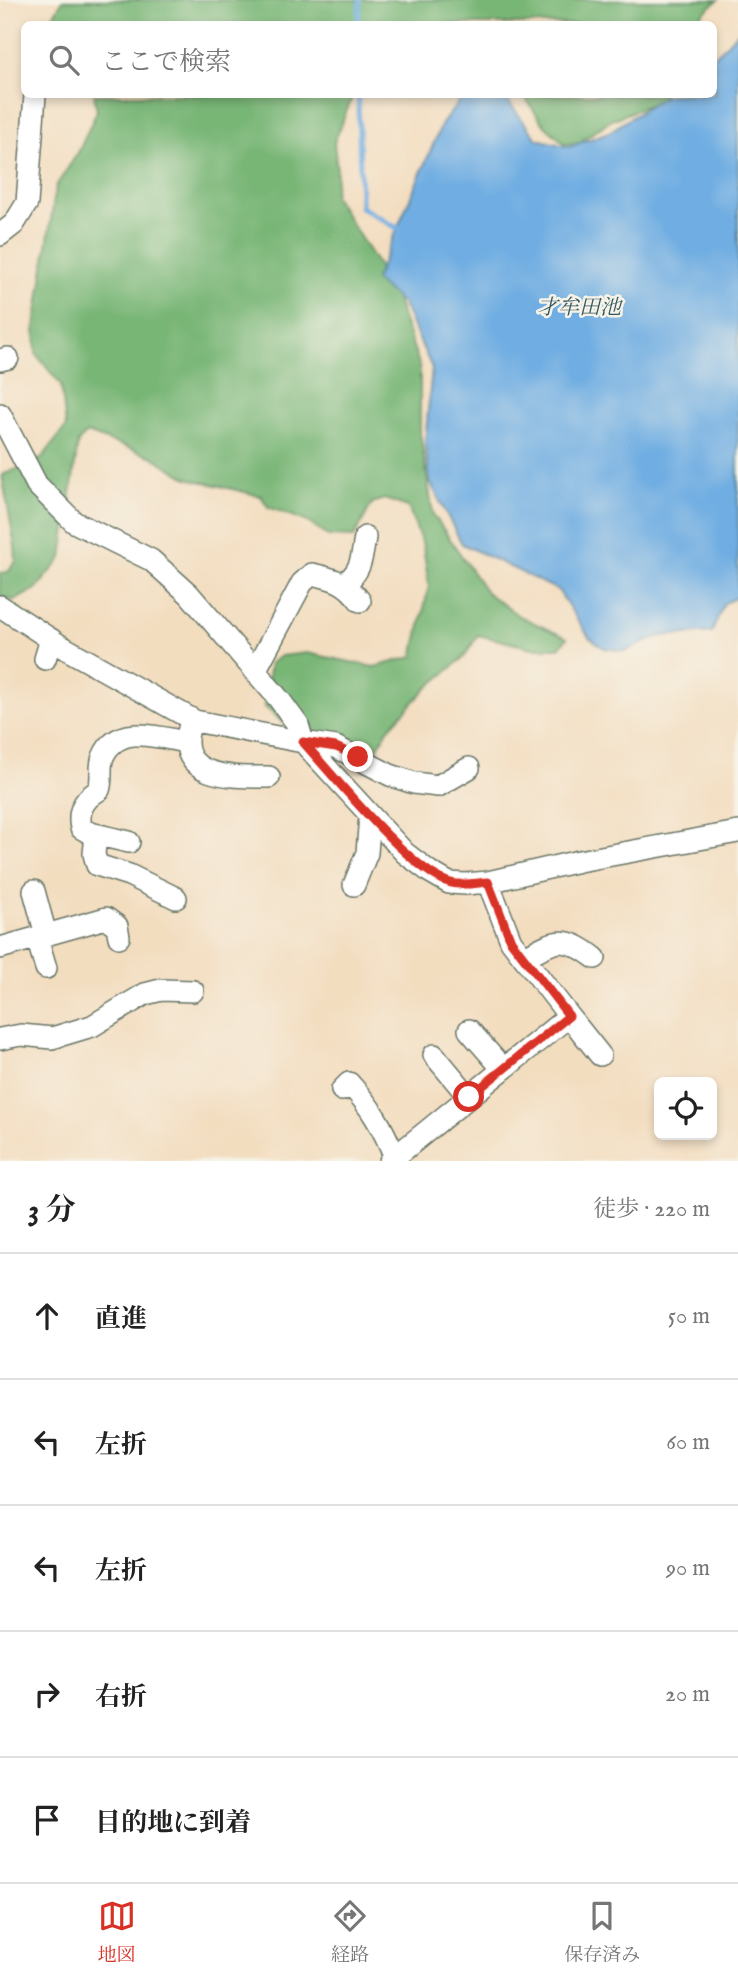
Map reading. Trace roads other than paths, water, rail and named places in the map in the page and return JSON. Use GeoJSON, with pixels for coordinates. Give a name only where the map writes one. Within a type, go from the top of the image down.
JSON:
{"type":"FeatureCollection","features":[{"type":"Feature","properties":{"kind":"street"},"geometry":{"type":"LineString","coordinates":[[0,235],[14,224],[27,203],[35,98]]}},
{"type":"Feature","properties":{"kind":"street"},"geometry":{"type":"LineString","coordinates":[[0,414],[37,485],[74,522],[151,560],[189,594],[298,725],[303,742],[405,853],[449,883],[488,882],[579,861],[738,832]]}},
{"type":"Feature","properties":{"kind":"street"},"geometry":{"type":"LineString","coordinates":[[343,584],[355,576],[361,562],[365,537]]}},
{"type":"Feature","properties":{"kind":"street"},"geometry":{"type":"LineString","coordinates":[[255,671],[302,583],[312,574],[343,584],[350,588],[360,601]]}},
{"type":"Feature","properties":{"kind":"street"},"geometry":{"type":"LineString","coordinates":[[0,606],[48,649],[126,684],[191,720],[336,747],[390,775],[414,783],[438,786],[469,768]]}},
{"type":"Feature","properties":{"kind":"street"},"geometry":{"type":"LineString","coordinates":[[191,720],[185,742],[192,761],[208,771],[226,777],[269,777]]}},
{"type":"Feature","properties":{"kind":"street"},"geometry":{"type":"LineString","coordinates":[[129,842],[96,835],[81,828],[79,818],[83,805],[99,790],[103,780],[102,759],[110,746],[137,733],[185,742]]}},
{"type":"Feature","properties":{"kind":"street"},"geometry":{"type":"LineString","coordinates":[[354,884],[367,853],[370,815]]}},
{"type":"Feature","properties":{"kind":"street"},"geometry":{"type":"LineString","coordinates":[[96,835],[94,854],[97,865],[129,875],[176,898]]}},
{"type":"Feature","properties":{"kind":"street"},"geometry":{"type":"LineString","coordinates":[[488,882],[511,941],[600,1055]]}},
{"type":"Feature","properties":{"kind":"street"},"geometry":{"type":"LineString","coordinates":[[34,891],[46,968]]}},
{"type":"Feature","properties":{"kind":"street"},"geometry":{"type":"LineString","coordinates":[[1,946],[106,918],[117,926],[119,937]]}},
{"type":"Feature","properties":{"kind":"street"},"geometry":{"type":"LineString","coordinates":[[524,958],[545,945],[562,942],[578,945],[595,958]]}},
{"type":"Feature","properties":{"kind":"street"},"geometry":{"type":"LineString","coordinates":[[0,1039],[21,1035],[52,1038],[92,1026],[145,994],[161,990],[193,991]]}},
{"type":"Feature","properties":{"kind":"street"},"geometry":{"type":"LineString","coordinates":[[342,1090],[349,1083],[370,1106],[382,1125],[392,1159],[569,1016]]}},
{"type":"Feature","properties":{"kind":"street"},"geometry":{"type":"LineString","coordinates":[[469,1030],[503,1069]]}},
{"type":"Feature","properties":{"kind":"street"},"geometry":{"type":"LineString","coordinates":[[434,1055],[469,1097]]}},
{"type":"Feature","properties":{"kind":"water","name":"才牟田池"},"geometry":{"type":"Polygon","coordinates":[[[738,32],[738,597],[724,603],[712,632],[661,636],[625,651],[604,648],[589,637],[558,590],[462,544],[430,482],[425,443],[432,368],[403,304],[375,280],[442,124],[462,98],[506,98],[537,139],[569,147],[609,132],[661,98],[717,98],[717,54],[738,32]]]}},
{"type":"Feature","properties":{"kind":"waterway"},"geometry":{"type":"LineString","coordinates":[[358,21],[360,0]]}},
{"type":"Feature","properties":{"kind":"waterway"},"geometry":{"type":"LineString","coordinates":[[358,98],[361,207],[402,231]]}}]}
